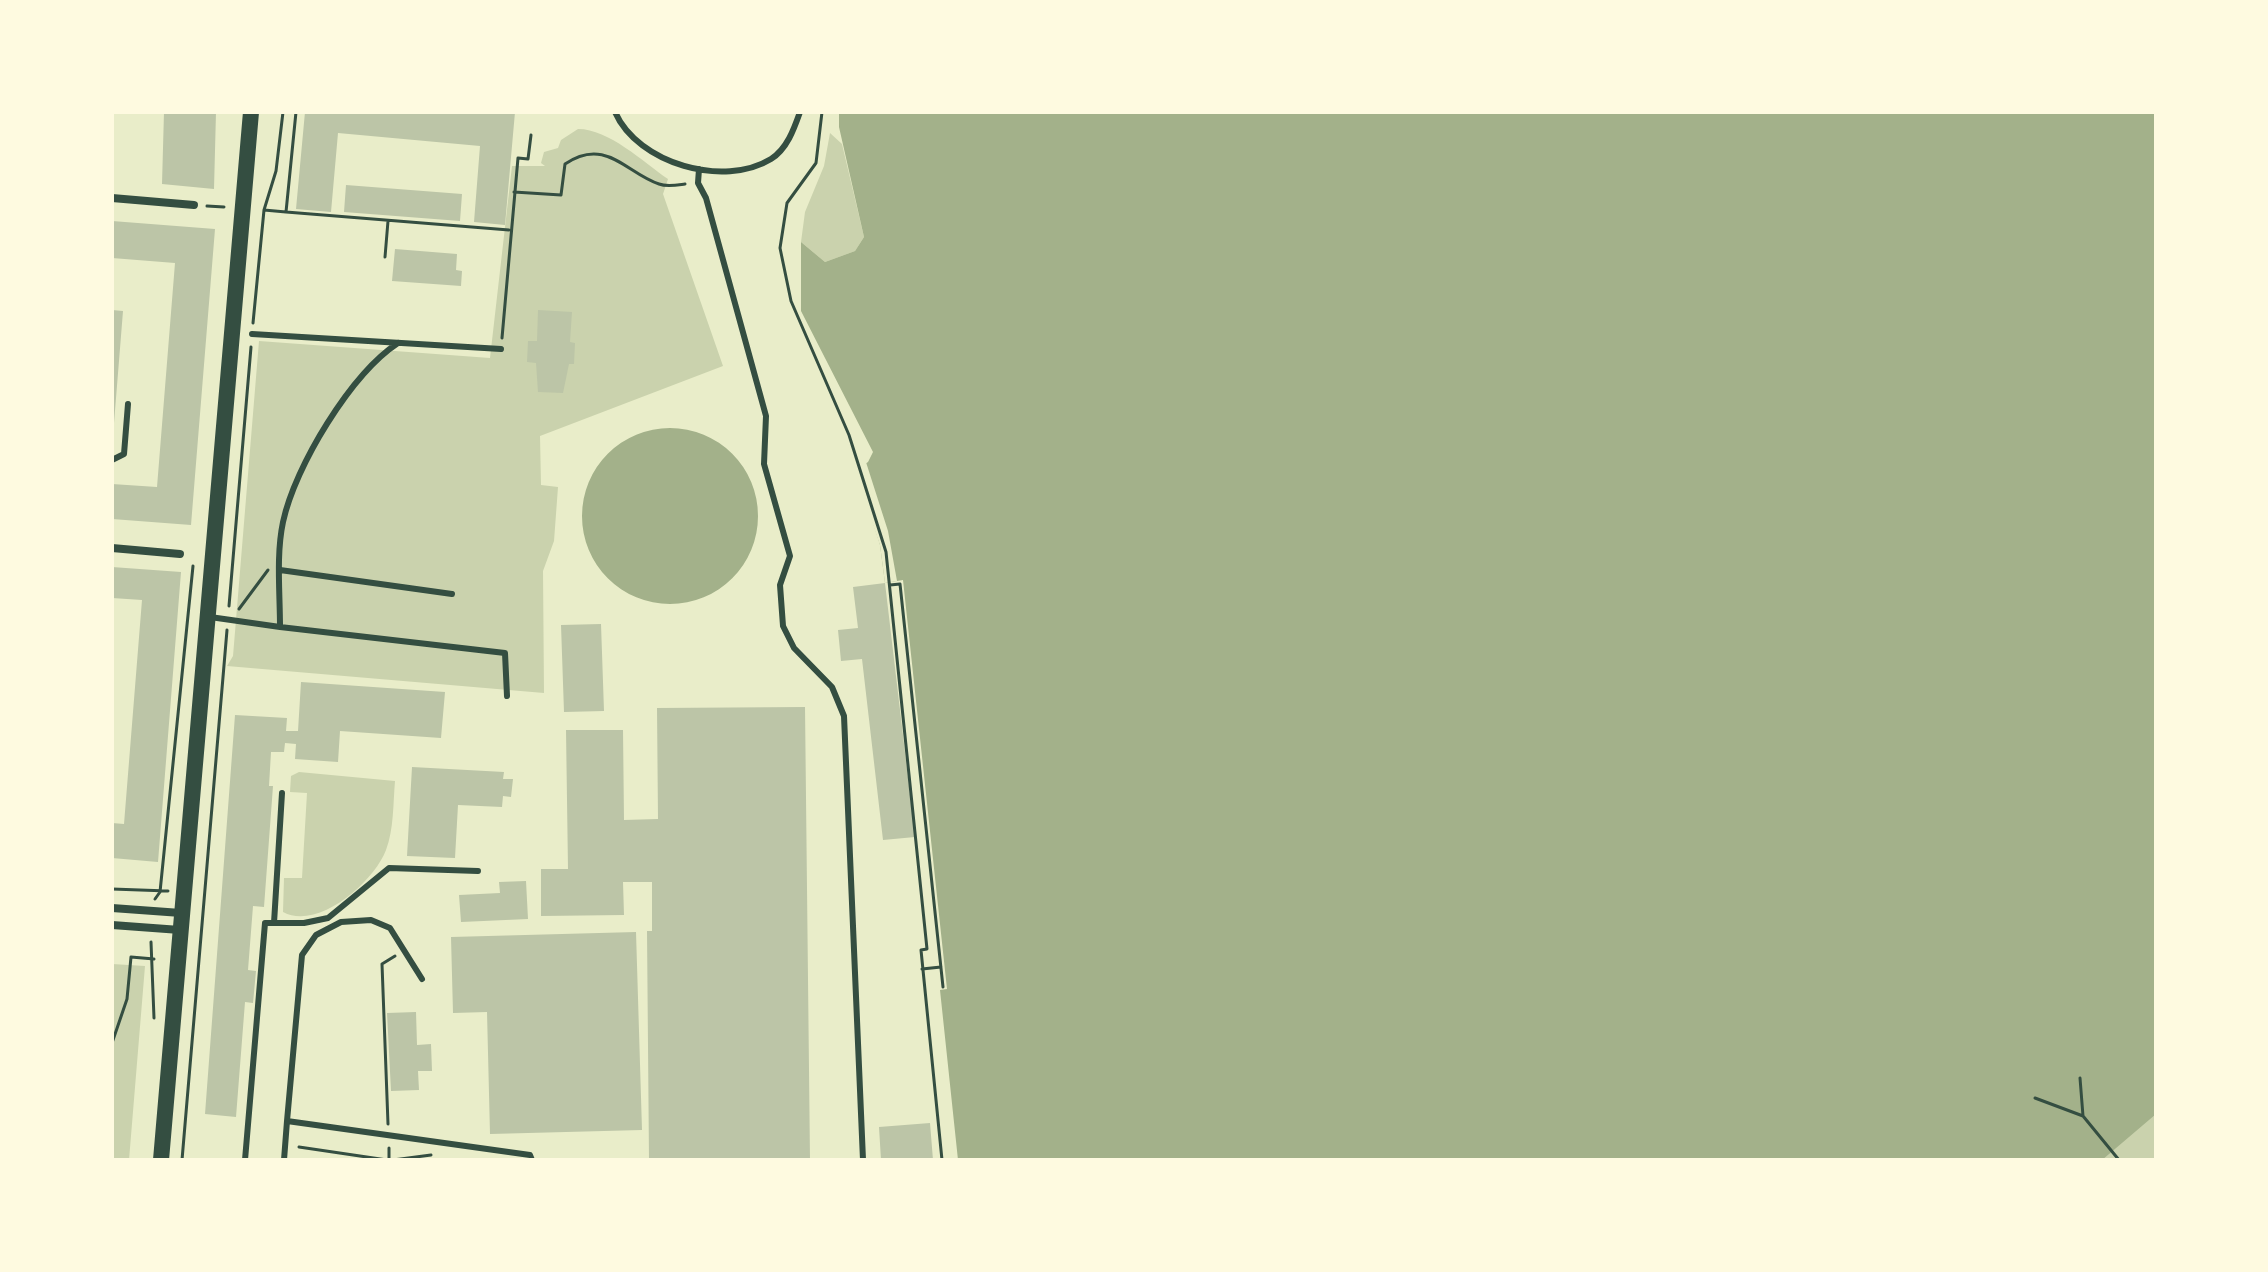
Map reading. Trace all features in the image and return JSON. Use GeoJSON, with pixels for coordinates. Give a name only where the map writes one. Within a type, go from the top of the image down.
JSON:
{"type":"FeatureCollection","features":[{"type":"Feature","properties":{"kind":"main road"},"geometry":{"type":"LineString","coordinates":[[161,1160],[251,112]]}},
{"type":"Feature","properties":{"kind":"street"},"geometry":{"type":"LineString","coordinates":[[112,198],[194,205]]}},
{"type":"Feature","properties":{"kind":"street"},"geometry":{"type":"LineString","coordinates":[[112,548],[180,554]]}},
{"type":"Feature","properties":{"kind":"street"},"geometry":{"type":"LineString","coordinates":[[112,908],[153,911],[181,922]]}},
{"type":"Feature","properties":{"kind":"street"},"geometry":{"type":"LineString","coordinates":[[112,925],[151,928],[181,922]]}},
{"type":"Feature","properties":{"kind":"lane"},"geometry":{"type":"LineString","coordinates":[[615,112],[631,135],[664,160],[688,169],[744,169],[773,158],[791,137],[800,112]]}},
{"type":"Feature","properties":{"kind":"lane"},"geometry":{"type":"LineString","coordinates":[[699,169],[698,179],[766,416],[764,464],[790,556],[780,585],[783,626],[794,648],[832,687],[844,716],[863,1160]]}},
{"type":"Feature","properties":{"kind":"lane"},"geometry":{"type":"LineString","coordinates":[[252,334],[501,349]]}},
{"type":"Feature","properties":{"kind":"lane"},"geometry":{"type":"LineString","coordinates":[[280,627],[280,556],[287,511],[326,429],[368,366],[398,343]]}},
{"type":"Feature","properties":{"kind":"lane"},"geometry":{"type":"LineString","coordinates":[[112,460],[124,454],[128,404]]}},
{"type":"Feature","properties":{"kind":"lane"},"geometry":{"type":"LineString","coordinates":[[280,570],[452,594]]}},
{"type":"Feature","properties":{"kind":"lane"},"geometry":{"type":"LineString","coordinates":[[206,616],[505,653],[507,696]]}},
{"type":"Feature","properties":{"kind":"lane"},"geometry":{"type":"LineString","coordinates":[[274,923],[282,793]]}},
{"type":"Feature","properties":{"kind":"lane"},"geometry":{"type":"LineString","coordinates":[[245,1160],[265,923],[304,923],[328,918],[389,868],[478,871]]}},
{"type":"Feature","properties":{"kind":"lane"},"geometry":{"type":"LineString","coordinates":[[284,1160],[302,955],[316,935],[341,922],[371,920],[390,928],[422,979]]}},
{"type":"Feature","properties":{"kind":"lane"},"geometry":{"type":"LineString","coordinates":[[287,1121],[530,1155],[532,1160]]}},
{"type":"Feature","properties":{"kind":"path"},"geometry":{"type":"LineString","coordinates":[[182,1160],[252,334],[264,210],[276,171],[283,112]]}},
{"type":"Feature","properties":{"kind":"path"},"geometry":{"type":"LineString","coordinates":[[286,212],[296,112]]}},
{"type":"Feature","properties":{"kind":"path"},"geometry":{"type":"LineString","coordinates":[[822,112],[816,163],[787,203],[782,222],[783,271],[802,329],[849,435],[872,499],[890,584],[927,949],[921,950],[922,969],[942,1160]]}},
{"type":"Feature","properties":{"kind":"path"},"geometry":{"type":"LineString","coordinates":[[501,349],[518,158],[528,159],[531,135]]}},
{"type":"Feature","properties":{"kind":"path"},"geometry":{"type":"LineString","coordinates":[[514,192],[561,195],[565,164],[585,155],[619,160],[658,184],[686,184],[698,179]]}},
{"type":"Feature","properties":{"kind":"path"},"geometry":{"type":"LineString","coordinates":[[224,207],[225,194]]}},
{"type":"Feature","properties":{"kind":"path"},"geometry":{"type":"LineString","coordinates":[[264,210],[511,230]]}},
{"type":"Feature","properties":{"kind":"path"},"geometry":{"type":"LineString","coordinates":[[385,257],[388,220]]}},
{"type":"Feature","properties":{"kind":"path"},"geometry":{"type":"LineString","coordinates":[[153,911],[160,892],[185,615],[194,555]]}},
{"type":"Feature","properties":{"kind":"path"},"geometry":{"type":"LineString","coordinates":[[228,621],[280,556]]}},
{"type":"Feature","properties":{"kind":"path"},"geometry":{"type":"LineString","coordinates":[[890,584],[900,584],[943,987]]}},
{"type":"Feature","properties":{"kind":"path"},"geometry":{"type":"LineString","coordinates":[[112,889],[160,892]]}},
{"type":"Feature","properties":{"kind":"path"},"geometry":{"type":"LineString","coordinates":[[151,928],[154,1018]]}},
{"type":"Feature","properties":{"kind":"path"},"geometry":{"type":"LineString","coordinates":[[390,1160],[382,964],[405,950]]}},
{"type":"Feature","properties":{"kind":"path"},"geometry":{"type":"LineString","coordinates":[[112,1043],[127,999],[131,957],[154,959]]}},
{"type":"Feature","properties":{"kind":"path"},"geometry":{"type":"LineString","coordinates":[[922,969],[941,967]]}},
{"type":"Feature","properties":{"kind":"path"},"geometry":{"type":"LineString","coordinates":[[2080,1078],[2083,1116]]}},
{"type":"Feature","properties":{"kind":"path"},"geometry":{"type":"LineString","coordinates":[[2035,1098],[2083,1116],[2119,1160]]}},
{"type":"Feature","properties":{"kind":"path"},"geometry":{"type":"LineString","coordinates":[[285,1144],[390,1160],[444,1156]]}},
{"type":"Feature","properties":{"kind":"shaded area"},"geometry":{"type":"Polygon","coordinates":[[[839,112],[2156,112],[2156,1114],[2102,1160],[958,1160],[940,990],[947,989],[903,580],[885,583],[880,545],[856,470],[868,462],[873,452],[801,311],[801,242],[825,262],[855,251],[864,237],[839,127],[839,112]]]}},
{"type":"Feature","properties":{"kind":"shaded area"},"geometry":{"type":"Polygon","coordinates":[[[578,129],[590,130],[614,140],[668,179],[663,194],[723,366],[540,436],[541,485],[558,487],[554,541],[543,571],[544,693],[227,666],[233,656],[259,341],[490,358],[512,166],[545,166],[541,163],[544,152],[558,148],[561,140],[578,129]]]}},
{"type":"Feature","properties":{"kind":"shaded area"},"geometry":{"type":"Polygon","coordinates":[[[830,133],[842,144],[864,237],[855,251],[825,262],[801,242],[805,212],[824,166],[830,133]]]}},
{"type":"Feature","properties":{"kind":"shaded area"},"geometry":{"type":"Polygon","coordinates":[[[670,428],[704,435],[732,454],[751,482],[758,516],[751,550],[732,578],[704,597],[670,604],[636,597],[608,578],[589,550],[582,516],[589,482],[608,454],[636,435],[670,428]]]}},
{"type":"Feature","properties":{"kind":"shaded area"},"geometry":{"type":"Polygon","coordinates":[[[299,772],[395,781],[390,834],[380,863],[343,900],[312,915],[297,916],[283,912],[284,878],[302,878],[307,793],[290,792],[291,776],[299,772]]]}},
{"type":"Feature","properties":{"kind":"shaded area"},"geometry":{"type":"Polygon","coordinates":[[[112,964],[145,966],[129,1160],[112,1160],[112,964]]]}},
{"type":"Feature","properties":{"kind":"shaded area"},"geometry":{"type":"Polygon","coordinates":[[[2156,1027],[2156,1160],[2010,1160],[2156,1027]]]}},
{"type":"Feature","properties":{"kind":"pier"},"geometry":{"type":"Polygon","coordinates":[[[865,459],[888,531],[897,581],[885,583],[880,545],[853,467],[865,459]]]}},
{"type":"Feature","properties":{"kind":"building"},"geometry":{"type":"Polygon","coordinates":[[[164,112],[216,112],[214,189],[162,184],[164,112]]]}},
{"type":"Feature","properties":{"kind":"building"},"geometry":{"type":"Polygon","coordinates":[[[305,112],[515,112],[505,225],[474,222],[480,146],[338,133],[331,212],[296,209],[305,112]]]}},
{"type":"Feature","properties":{"kind":"building"},"geometry":{"type":"Polygon","coordinates":[[[346,185],[462,194],[460,221],[344,212],[346,185]]]}},
{"type":"Feature","properties":{"kind":"building"},"geometry":{"type":"Polygon","coordinates":[[[112,221],[215,229],[191,525],[112,519],[112,484],[157,487],[175,263],[112,258],[112,221]]]}},
{"type":"Feature","properties":{"kind":"building"},"geometry":{"type":"Polygon","coordinates":[[[395,249],[457,254],[456,270],[462,271],[461,286],[392,281],[395,249]]]}},
{"type":"Feature","properties":{"kind":"building"},"geometry":{"type":"Polygon","coordinates":[[[112,310],[123,311],[114,423],[112,423],[112,310]]]}},
{"type":"Feature","properties":{"kind":"building"},"geometry":{"type":"Polygon","coordinates":[[[538,310],[572,312],[570,342],[575,343],[574,364],[569,364],[563,393],[538,392],[536,363],[527,362],[528,341],[537,341],[538,310]]]}},
{"type":"Feature","properties":{"kind":"building"},"geometry":{"type":"Polygon","coordinates":[[[112,567],[181,572],[158,862],[112,858],[112,823],[124,824],[142,600],[112,598],[112,567]]]}},
{"type":"Feature","properties":{"kind":"building"},"geometry":{"type":"Polygon","coordinates":[[[885,583],[915,837],[883,840],[862,659],[841,661],[838,630],[858,628],[853,587],[885,583]]]}},
{"type":"Feature","properties":{"kind":"building"},"geometry":{"type":"Polygon","coordinates":[[[601,624],[604,711],[564,712],[561,625],[601,624]]]}},
{"type":"Feature","properties":{"kind":"building"},"geometry":{"type":"Polygon","coordinates":[[[301,682],[445,692],[441,738],[340,731],[338,762],[295,759],[296,744],[285,743],[284,752],[271,752],[269,786],[273,786],[264,907],[253,906],[248,970],[256,971],[253,1003],[245,1002],[236,1117],[205,1114],[235,715],[287,718],[286,731],[298,731],[301,682]]]}},
{"type":"Feature","properties":{"kind":"building"},"geometry":{"type":"Polygon","coordinates":[[[805,707],[810,1160],[649,1160],[647,931],[652,931],[652,882],[623,882],[624,915],[541,916],[541,869],[568,869],[566,730],[623,730],[624,820],[658,819],[657,708],[805,707]]]}},
{"type":"Feature","properties":{"kind":"building"},"geometry":{"type":"Polygon","coordinates":[[[412,767],[504,772],[503,779],[513,779],[511,797],[503,796],[502,807],[458,805],[455,858],[407,856],[412,767]]]}},
{"type":"Feature","properties":{"kind":"building"},"geometry":{"type":"Polygon","coordinates":[[[526,881],[528,919],[461,922],[459,895],[500,893],[499,882],[526,881]]]}},
{"type":"Feature","properties":{"kind":"building"},"geometry":{"type":"Polygon","coordinates":[[[636,932],[642,1130],[490,1134],[487,1012],[453,1013],[451,937],[636,932]]]}},
{"type":"Feature","properties":{"kind":"building"},"geometry":{"type":"Polygon","coordinates":[[[416,1012],[417,1045],[431,1044],[432,1071],[418,1071],[419,1090],[391,1091],[387,1013],[416,1012]]]}},
{"type":"Feature","properties":{"kind":"building"},"geometry":{"type":"Polygon","coordinates":[[[930,1123],[933,1160],[881,1160],[879,1127],[930,1123]]]}}]}
